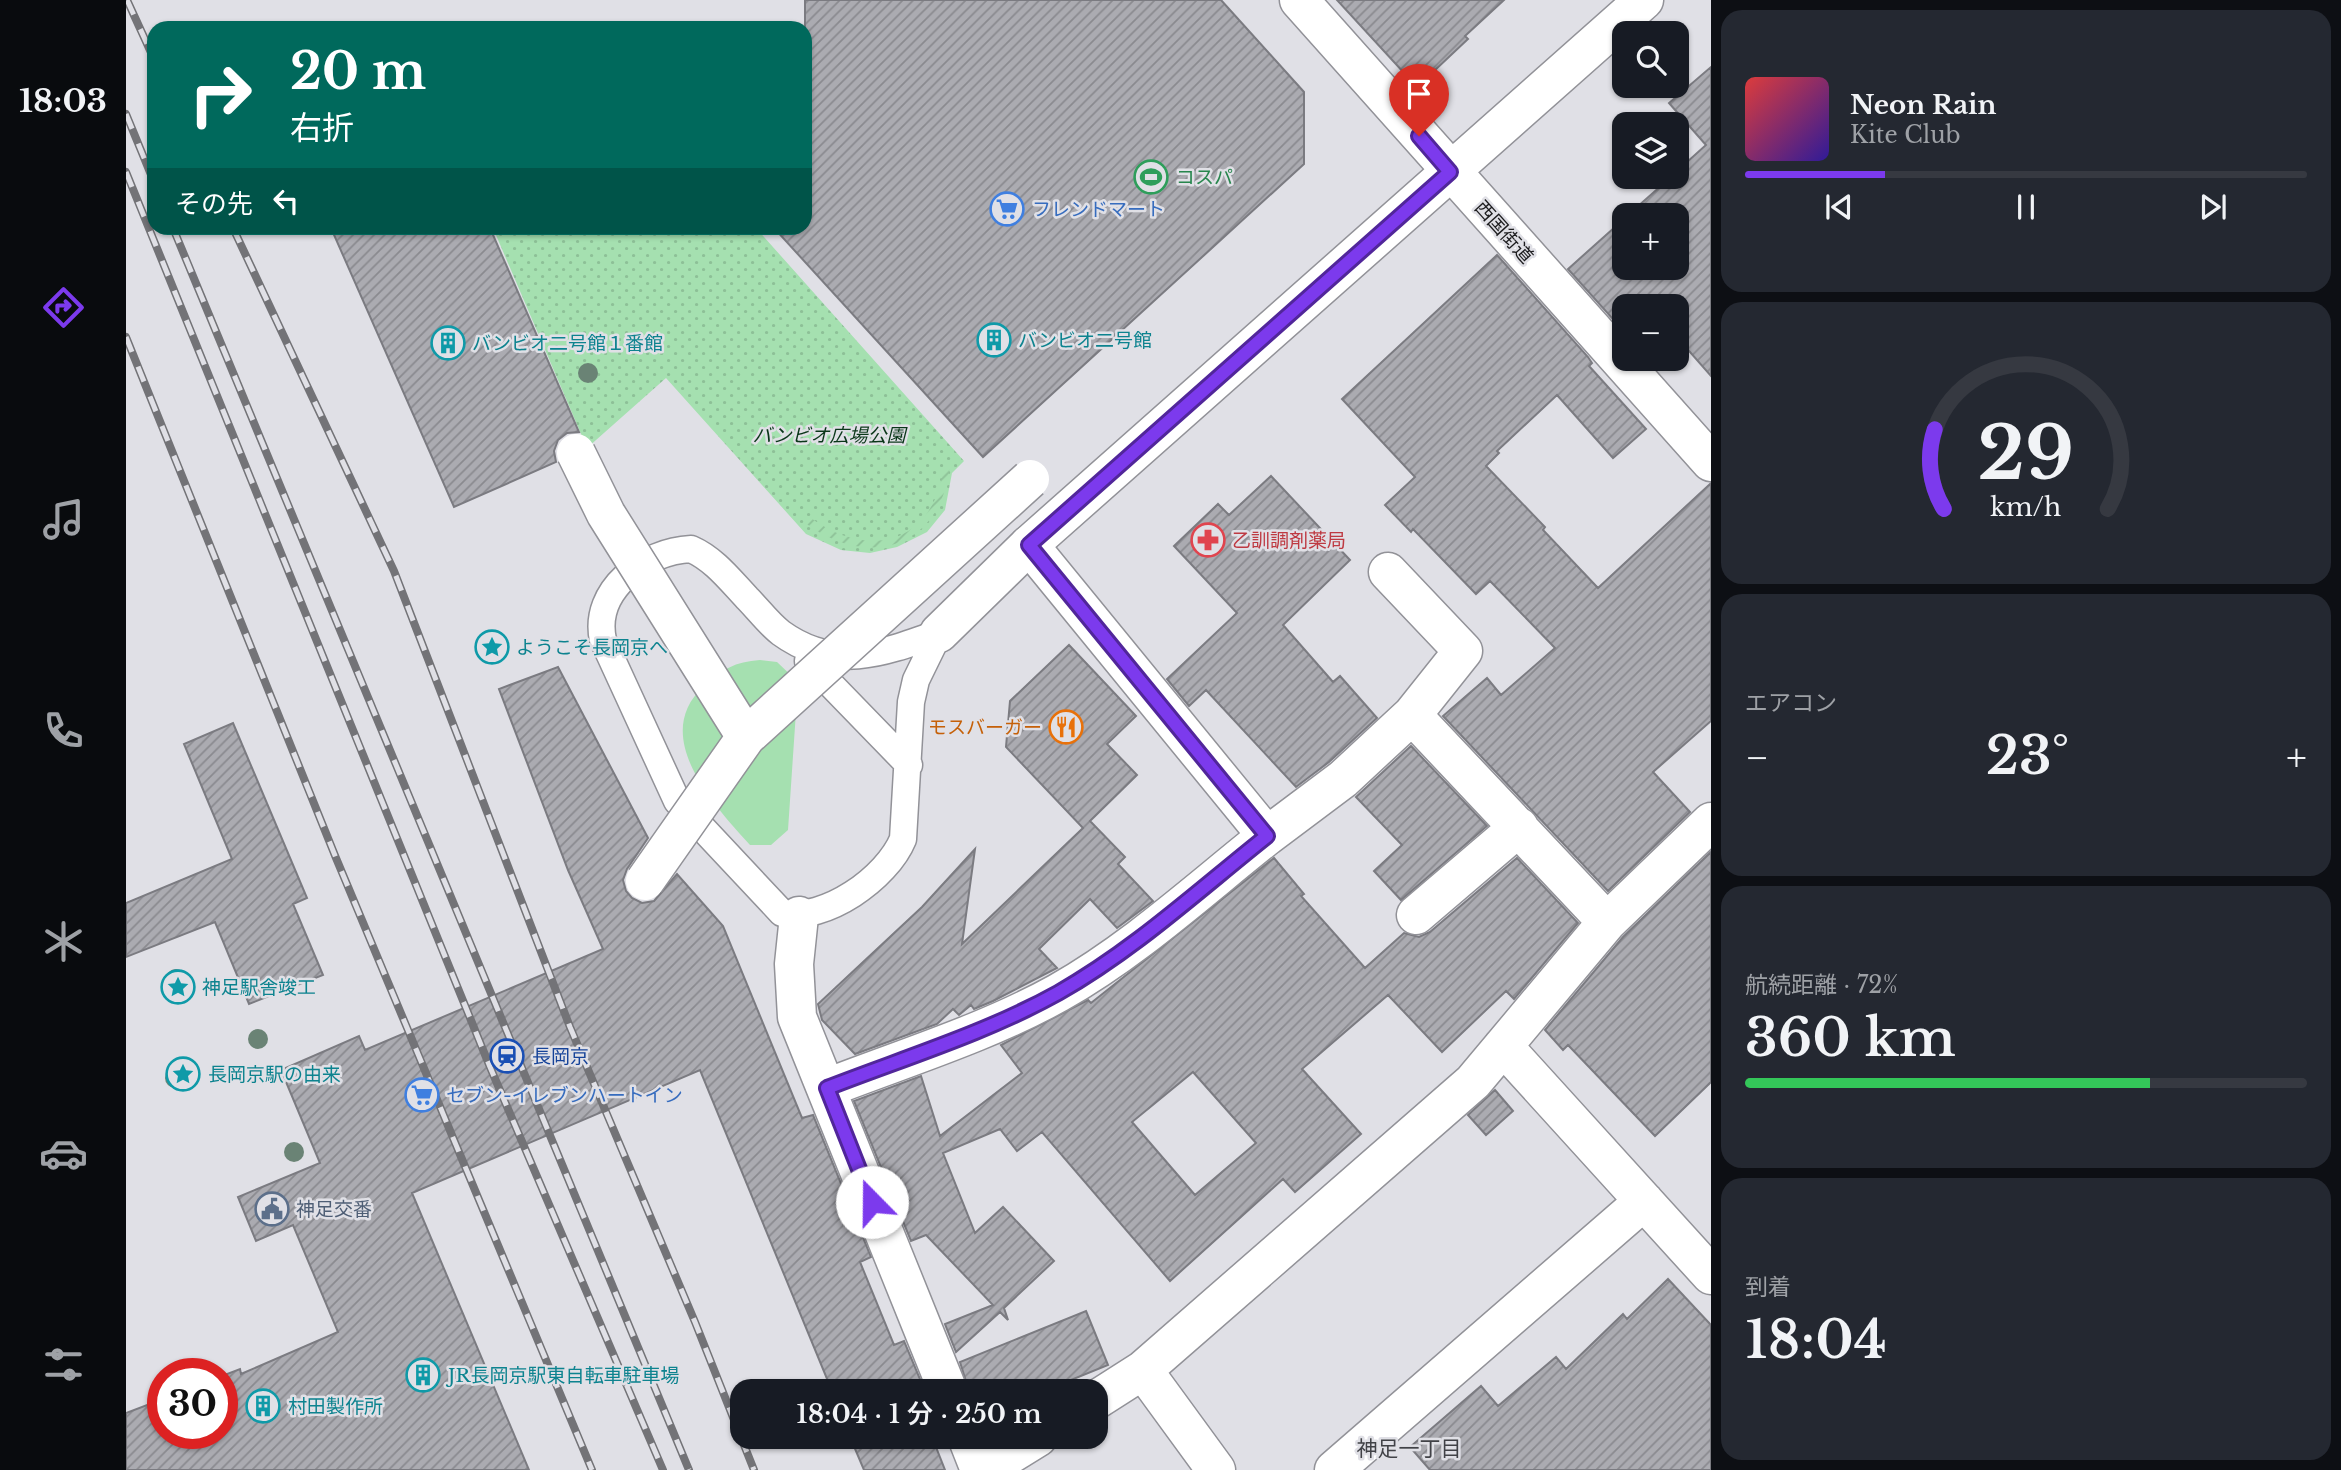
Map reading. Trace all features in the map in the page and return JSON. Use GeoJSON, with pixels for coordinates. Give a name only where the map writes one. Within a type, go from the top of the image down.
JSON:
{"type":"FeatureCollection","features":[{"type":"Feature","properties":{"kind":"street","name":"西国街道"},"geometry":{"type":"LineString","coordinates":[[1299,0],[1711,462]]}},
{"type":"Feature","properties":{"kind":"street"},"geometry":{"type":"LineString","coordinates":[[939,633],[1029,545],[1644,0]]}},
{"type":"Feature","properties":{"kind":"street"},"geometry":{"type":"LineString","coordinates":[[576,453],[606,514],[746,737]]}},
{"type":"Feature","properties":{"kind":"street"},"geometry":{"type":"LineString","coordinates":[[645,881],[746,737],[1030,479]]}},
{"type":"Feature","properties":{"kind":"street"},"geometry":{"type":"LineString","coordinates":[[1029,545],[1267,836]]}},
{"type":"Feature","properties":{"kind":"street"},"geometry":{"type":"LineString","coordinates":[[827,1088],[1010,1017],[1059,992],[1114,957],[1343,779],[1412,715],[1463,651],[1388,572]]}},
{"type":"Feature","properties":{"kind":"street"},"geometry":{"type":"LineString","coordinates":[[1412,715],[1607,922]]}},
{"type":"Feature","properties":{"kind":"street"},"geometry":{"type":"LineString","coordinates":[[1108,1393],[1143,1370],[1473,1082],[1607,922],[1711,822]]}},
{"type":"Feature","properties":{"kind":"street"},"geometry":{"type":"LineString","coordinates":[[1416,915],[1519,827]]}},
{"type":"Feature","properties":{"kind":"street"},"geometry":{"type":"LineString","coordinates":[[799,916],[794,964],[797,1017],[943,1379]]}},
{"type":"Feature","properties":{"kind":"street"},"geometry":{"type":"LineString","coordinates":[[1503,1046],[1711,1275]]}},
{"type":"Feature","properties":{"kind":"street"},"geometry":{"type":"LineString","coordinates":[[1334,1470],[1644,1201]]}},
{"type":"Feature","properties":{"kind":"street"},"geometry":{"type":"LineString","coordinates":[[1143,1370],[1216,1470]]}},
{"type":"Feature","properties":{"kind":"street"},"geometry":{"type":"LineString","coordinates":[[973,1449],[983,1470],[1018,1449]]}},
{"type":"Feature","properties":{"kind":"lane"},"geometry":{"type":"LineString","coordinates":[[909,765],[714,564],[691,549],[657,555],[632,571],[607,598],[600,625],[603,640],[677,801],[770,902],[782,913],[799,916],[823,912],[889,864],[898,852],[903,839],[909,765],[914,691],[925,660],[939,633]]}},
{"type":"Feature","properties":{"kind":"lane"},"geometry":{"type":"LineString","coordinates":[[781,633],[842,657],[886,653],[939,633]]}},
{"type":"Feature","properties":{"kind":"green space","name":"バンビオ広場公園"},"geometry":{"type":"Polygon","coordinates":[[[496,235],[762,235],[964,461],[952,473],[945,510],[927,532],[897,547],[870,553],[841,550],[806,534],[666,378],[587,448],[496,235]]]}},
{"type":"Feature","properties":{"kind":"green space"},"geometry":{"type":"Polygon","coordinates":[[[944,463],[950,464],[944,493],[933,515],[917,532],[898,543],[876,547],[853,545],[828,537],[804,522],[808,516],[831,530],[854,539],[876,541],[896,537],[914,527],[928,512],[938,490],[944,463]]]}},
{"type":"Feature","properties":{"kind":"green space"},"geometry":{"type":"Polygon","coordinates":[[[760,660],[777,662],[798,682],[788,830],[771,845],[750,845],[705,790],[685,748],[683,726],[689,706],[711,680],[736,665],[760,660]]]}},
{"type":"Feature","properties":{"kind":"building","name":"バンビオ二号館"},"geometry":{"type":"Polygon","coordinates":[[[805,0],[1221,0],[1304,92],[1304,164],[983,457],[780,235],[812,235],[812,21],[805,21],[805,0]]]}},
{"type":"Feature","properties":{"kind":"building"},"geometry":{"type":"Polygon","coordinates":[[[1337,0],[1504,0],[1465,36],[1468,39],[1417,87],[1337,0]]]}},
{"type":"Feature","properties":{"kind":"building"},"geometry":{"type":"Polygon","coordinates":[[[1711,67],[1711,376],[1689,351],[1689,294],[1612,294],[1612,318],[1568,269],[1612,230],[1612,280],[1689,280],[1689,203],[1642,203],[1657,189],[1689,189],[1689,160],[1706,145],[1689,126],[1689,112],[1677,112],[1669,103],[1675,98],[1689,98],[1689,86],[1711,67]]]}},
{"type":"Feature","properties":{"kind":"building","name":"バンビオ二号館１番館"},"geometry":{"type":"Polygon","coordinates":[[[334,235],[493,235],[579,432],[567,433],[558,440],[554,451],[556,462],[454,507],[334,235]]]}},
{"type":"Feature","properties":{"kind":"building"},"geometry":{"type":"Polygon","coordinates":[[[1497,255],[1588,357],[1592,363],[1589,366],[1646,429],[1613,458],[1557,395],[1497,451],[1499,453],[1486,466],[1545,527],[1543,530],[1598,588],[1711,483],[1711,721],[1653,772],[1690,812],[1608,891],[1443,716],[1487,678],[1501,695],[1555,648],[1490,581],[1476,594],[1413,529],[1411,532],[1385,505],[1415,477],[1342,399],[1497,255]]]}},
{"type":"Feature","properties":{"kind":"building"},"geometry":{"type":"Polygon","coordinates":[[[1271,476],[1350,560],[1283,625],[1333,682],[1340,676],[1377,718],[1329,762],[1296,787],[1206,690],[1189,706],[1167,679],[1237,613],[1174,546],[1218,504],[1229,515],[1271,476]]]}},
{"type":"Feature","properties":{"kind":"building"},"geometry":{"type":"Polygon","coordinates":[[[1069,645],[1136,716],[1107,744],[1137,775],[1090,821],[1125,857],[1118,864],[1153,901],[1117,928],[1090,899],[1039,949],[1057,968],[993,1001],[974,1009],[971,1005],[959,1015],[953,1009],[937,1024],[855,1054],[822,1020],[818,1004],[922,907],[975,849],[962,944],[1083,828],[1006,747],[1010,701],[1069,645]]]}},
{"type":"Feature","properties":{"kind":"building"},"geometry":{"type":"Polygon","coordinates":[[[558,667],[648,838],[627,869],[623,880],[626,891],[642,903],[654,901],[677,874],[723,926],[802,1118],[813,1115],[871,1257],[860,1262],[894,1345],[904,1341],[920,1379],[827,1379],[700,1070],[412,1193],[529,1470],[126,1470],[126,1413],[147,1405],[147,1449],[238,1449],[238,1370],[241,1374],[338,1332],[293,1225],[256,1241],[238,1197],[320,1163],[281,1070],[359,1036],[365,1050],[603,949],[568,870],[499,689],[558,667]]]}},
{"type":"Feature","properties":{"kind":"building"},"geometry":{"type":"Polygon","coordinates":[[[233,723],[307,898],[293,904],[323,975],[249,1004],[215,922],[126,957],[126,903],[232,859],[184,744],[233,723]]]}},
{"type":"Feature","properties":{"kind":"building"},"geometry":{"type":"Polygon","coordinates":[[[1411,746],[1487,826],[1401,900],[1374,871],[1402,845],[1356,797],[1411,746]]]}},
{"type":"Feature","properties":{"kind":"building"},"geometry":{"type":"Polygon","coordinates":[[[1711,852],[1711,1082],[1655,1136],[1568,1045],[1563,1050],[1545,1030],[1623,937],[1711,852]]]}},
{"type":"Feature","properties":{"kind":"building"},"geometry":{"type":"Polygon","coordinates":[[[1274,858],[1304,894],[1301,896],[1365,968],[1404,933],[1419,937],[1430,932],[1517,858],[1578,923],[1514,999],[1506,991],[1442,1052],[1388,995],[1302,1069],[1361,1134],[1295,1192],[1283,1179],[1170,1281],[1042,1132],[1017,1151],[1000,1129],[943,1153],[975,1233],[1003,1207],[1054,1261],[1004,1308],[1008,1320],[1000,1312],[956,1352],[945,1324],[993,1305],[926,1235],[911,1241],[854,1101],[921,1076],[940,1136],[1022,1073],[1001,1045],[1088,1000],[1091,1003],[1274,858]],[[1193,1072],[1132,1122],[1195,1195],[1256,1143],[1193,1072]]]}},
{"type":"Feature","properties":{"kind":"building"},"geometry":{"type":"Polygon","coordinates":[[[1495,1090],[1513,1111],[1486,1135],[1468,1115],[1495,1090]]]}},
{"type":"Feature","properties":{"kind":"building"},"geometry":{"type":"Polygon","coordinates":[[[1668,1279],[1711,1325],[1711,1470],[1430,1470],[1410,1447],[1481,1386],[1498,1406],[1556,1357],[1566,1369],[1623,1314],[1627,1319],[1668,1279]]]}},
{"type":"Feature","properties":{"kind":"building"},"geometry":{"type":"Polygon","coordinates":[[[1086,1311],[1108,1365],[1074,1379],[965,1379],[960,1362],[1086,1311]]]}},
{"type":"Feature","properties":{"kind":"building"},"geometry":{"type":"Polygon","coordinates":[[[855,1449],[937,1449],[945,1470],[864,1470],[855,1449]]]}},
{"type":"Feature","properties":{"kind":"railway"},"geometry":{"type":"LineString","coordinates":[[127,0],[147,44]]}},
{"type":"Feature","properties":{"kind":"railway"},"geometry":{"type":"LineString","coordinates":[[126,114],[147,165]]}},
{"type":"Feature","properties":{"kind":"railway"},"geometry":{"type":"LineString","coordinates":[[126,172],[147,224]]}},
{"type":"Feature","properties":{"kind":"railway"},"geometry":{"type":"LineString","coordinates":[[152,235],[490,1067],[663,1470]]}},
{"type":"Feature","properties":{"kind":"railway"},"geometry":{"type":"LineString","coordinates":[[176,235],[689,1470]]}},
{"type":"Feature","properties":{"kind":"railway"},"geometry":{"type":"LineString","coordinates":[[236,235],[394,571],[570,1027],[695,1322],[754,1470]]}},
{"type":"Feature","properties":{"kind":"railway"},"geometry":{"type":"LineString","coordinates":[[126,337],[336,858],[592,1470]]}},
{"type":"Feature","properties":{"kind":"place","name":"コスパ"},"geometry":{"type":"Point","coordinates":[1151,177]}},
{"type":"Feature","properties":{"kind":"place","name":"フレンドマート"},"geometry":{"type":"Point","coordinates":[1007,209]}},
{"type":"Feature","properties":{"kind":"place","name":"バンビオ二号館"},"geometry":{"type":"Point","coordinates":[994,340]}},
{"type":"Feature","properties":{"kind":"place","name":"バンビオ二号館１番館"},"geometry":{"type":"Point","coordinates":[448,343]}},
{"type":"Feature","properties":{"kind":"place","name":"乙訓調剤薬局"},"geometry":{"type":"Point","coordinates":[1208,540]}},
{"type":"Feature","properties":{"kind":"place","name":"ようこそ長岡京へ"},"geometry":{"type":"Point","coordinates":[492,647]}},
{"type":"Feature","properties":{"kind":"place","name":"モスバーガー"},"geometry":{"type":"Point","coordinates":[1066,727]}},
{"type":"Feature","properties":{"kind":"place","name":"神足駅舎竣工"},"geometry":{"type":"Point","coordinates":[178,987]}},
{"type":"Feature","properties":{"kind":"place","name":"長岡京"},"geometry":{"type":"Point","coordinates":[507,1056]}},
{"type":"Feature","properties":{"kind":"place","name":"長岡京駅の由来"},"geometry":{"type":"Point","coordinates":[183,1074]}},
{"type":"Feature","properties":{"kind":"place","name":"セブン-イレブンハートイン"},"geometry":{"type":"Point","coordinates":[422,1095]}},
{"type":"Feature","properties":{"kind":"place","name":"神足交番"},"geometry":{"type":"Point","coordinates":[272,1209]}},
{"type":"Feature","properties":{"kind":"place","name":"JR長岡京駅東自転車駐車場"},"geometry":{"type":"Point","coordinates":[423,1375]}},
{"type":"Feature","properties":{"kind":"place","name":"村田製作所"},"geometry":{"type":"Point","coordinates":[263,1406]}},
{"type":"Feature","properties":{"kind":"district","name":"神足一丁目"},"geometry":{"type":"Point","coordinates":[1409,1449]}},
{"type":"Feature","properties":{"kind":"route"},"geometry":{"type":"LineString","coordinates":[[872,1202],[827,1088],[1010,1017],[1059,992],[1114,957],[1267,836],[1029,545],[1450,172],[1419,136]]}}]}
